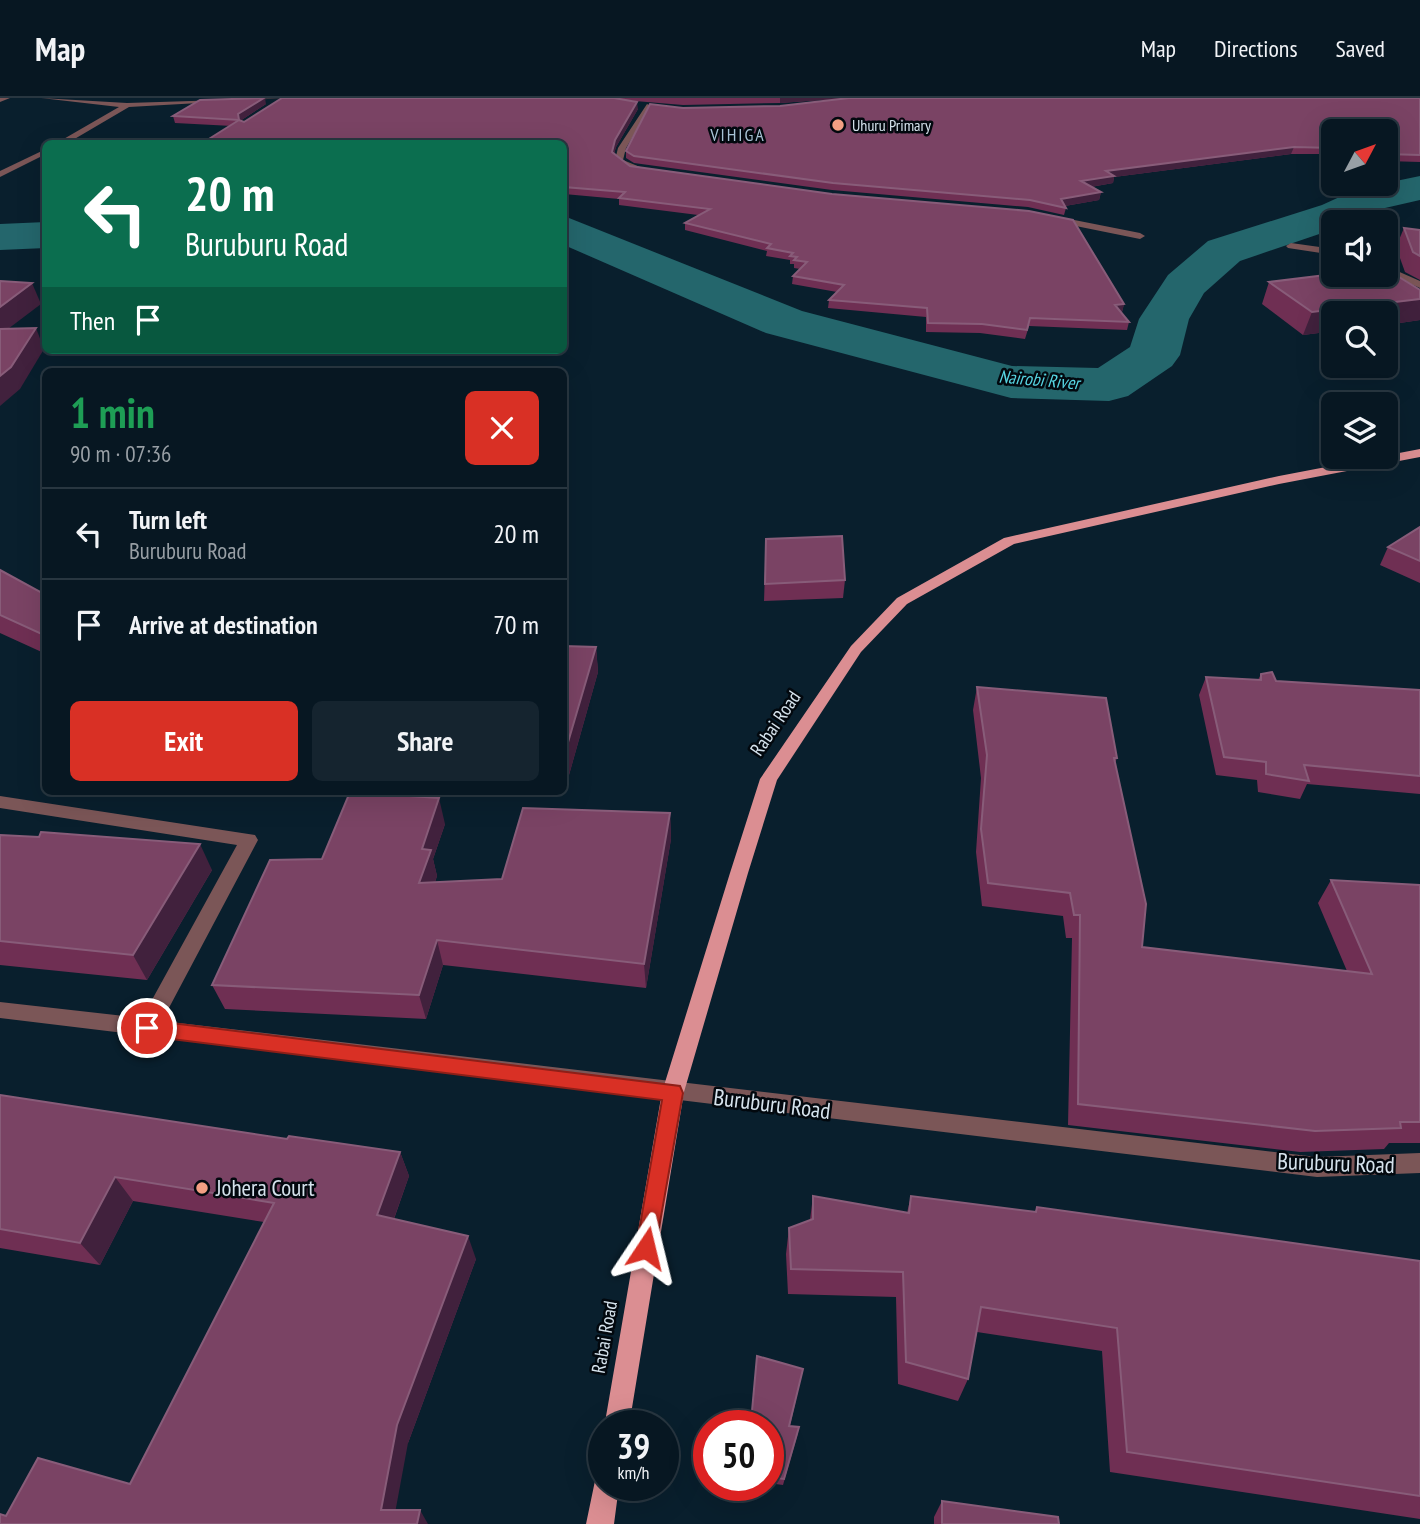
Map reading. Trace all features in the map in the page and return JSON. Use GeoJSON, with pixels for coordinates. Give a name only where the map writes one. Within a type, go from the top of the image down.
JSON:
{"type":"FeatureCollection","features":[{"type":"Feature","properties":{"kind":"main road","name":"Rabai Road"},"geometry":{"type":"LineString","coordinates":[[619,1410],[673,1093],[769,779],[856,649],[902,601],[1009,541],[1279,480],[1420,453]]}},
{"type":"Feature","properties":{"kind":"main road"},"geometry":{"type":"LineString","coordinates":[[600,1524],[604,1501]]}},
{"type":"Feature","properties":{"kind":"street"},"geometry":{"type":"LineString","coordinates":[[0,100],[6,98]]}},
{"type":"Feature","properties":{"kind":"street"},"geometry":{"type":"LineString","coordinates":[[45,98],[127,105],[284,98]]}},
{"type":"Feature","properties":{"kind":"street"},"geometry":{"type":"LineString","coordinates":[[264,112],[284,98]]}},
{"type":"Feature","properties":{"kind":"street"},"geometry":{"type":"LineString","coordinates":[[66,140],[127,105]]}},
{"type":"Feature","properties":{"kind":"street"},"geometry":{"type":"LineString","coordinates":[[634,105],[650,106],[622,148],[619,160],[622,164],[646,171]]}},
{"type":"Feature","properties":{"kind":"street"},"geometry":{"type":"LineString","coordinates":[[0,174],[42,153]]}},
{"type":"Feature","properties":{"kind":"street"},"geometry":{"type":"LineString","coordinates":[[1040,216],[1140,236]]}},
{"type":"Feature","properties":{"kind":"street"},"geometry":{"type":"LineString","coordinates":[[1291,246],[1321,250]]}},
{"type":"Feature","properties":{"kind":"street"},"geometry":{"type":"LineString","coordinates":[[1398,275],[1420,285]]}},
{"type":"Feature","properties":{"kind":"street"},"geometry":{"type":"LineString","coordinates":[[0,802],[249,840],[147,1028]]}},
{"type":"Feature","properties":{"kind":"street","name":"Buruburu Road"},"geometry":{"type":"LineString","coordinates":[[0,1010],[673,1093],[1317,1167],[1420,1163]]}},
{"type":"Feature","properties":{"kind":"building"},"geometry":{"type":"Polygon","coordinates":[[[264,98],[238,114],[239,120],[173,116],[200,100],[264,98]]]}},
{"type":"Feature","properties":{"kind":"building"},"geometry":{"type":"Polygon","coordinates":[[[282,98],[614,98],[637,102],[615,140],[612,152],[630,166],[832,194],[1029,211],[1073,220],[1124,304],[1115,305],[1129,322],[1030,318],[1027,330],[982,324],[928,323],[927,308],[829,300],[844,285],[793,276],[807,262],[794,260],[797,257],[790,256],[793,253],[767,248],[771,244],[685,223],[710,209],[619,198],[625,192],[567,187],[567,140],[207,140],[239,120],[244,122],[282,98]]]}},
{"type":"Feature","properties":{"kind":"building"},"geometry":{"type":"Polygon","coordinates":[[[849,98],[1420,98],[1420,155],[1398,154],[1398,119],[1321,119],[1321,148],[1294,147],[1106,171],[1114,176],[1081,181],[1101,192],[1061,199],[1066,208],[1030,200],[833,183],[634,156],[626,151],[650,104],[683,108],[780,106],[849,98]]]}},
{"type":"Feature","properties":{"kind":"building"},"geometry":{"type":"Polygon","coordinates":[[[1404,228],[1420,230],[1420,256],[1413,252],[1404,228]]]}},
{"type":"Feature","properties":{"kind":"building"},"geometry":{"type":"Polygon","coordinates":[[[1321,276],[1321,287],[1398,287],[1398,276],[1420,290],[1420,299],[1398,302],[1321,301],[1321,311],[1312,312],[1269,282],[1321,276]]]}},
{"type":"Feature","properties":{"kind":"building"},"geometry":{"type":"Polygon","coordinates":[[[0,281],[32,283],[0,307],[0,281]]]}},
{"type":"Feature","properties":{"kind":"building"},"geometry":{"type":"Polygon","coordinates":[[[36,328],[11,367],[0,376],[0,329],[36,328]]]}},
{"type":"Feature","properties":{"kind":"building"},"geometry":{"type":"Polygon","coordinates":[[[1420,527],[1420,561],[1388,547],[1420,527]]]}},
{"type":"Feature","properties":{"kind":"building"},"geometry":{"type":"Polygon","coordinates":[[[842,536],[845,580],[765,584],[766,539],[842,536]]]}},
{"type":"Feature","properties":{"kind":"building"},"geometry":{"type":"Polygon","coordinates":[[[0,570],[42,593],[42,634],[0,615],[0,570]]]}},
{"type":"Feature","properties":{"kind":"building"},"geometry":{"type":"Polygon","coordinates":[[[567,646],[596,647],[567,746],[567,646]]]}},
{"type":"Feature","properties":{"kind":"building"},"geometry":{"type":"Polygon","coordinates":[[[1272,672],[1276,681],[1420,690],[1420,776],[1304,765],[1309,781],[1266,774],[1266,762],[1224,757],[1206,677],[1261,680],[1261,674],[1272,672]]]}},
{"type":"Feature","properties":{"kind":"building"},"geometry":{"type":"Polygon","coordinates":[[[977,687],[1106,698],[1117,758],[1114,758],[1146,904],[1142,947],[1372,974],[1331,880],[1420,885],[1420,1122],[1400,1122],[1401,1128],[1315,1131],[1078,1104],[1080,915],[1074,915],[1070,893],[988,883],[981,829],[987,755],[977,687]]]}},
{"type":"Feature","properties":{"kind":"building"},"geometry":{"type":"Polygon","coordinates":[[[349,795],[439,798],[422,849],[431,850],[419,883],[502,879],[523,808],[670,813],[644,964],[437,940],[419,995],[212,985],[270,860],[322,859],[349,795]]]}},
{"type":"Feature","properties":{"kind":"building"},"geometry":{"type":"Polygon","coordinates":[[[41,832],[200,844],[133,955],[0,941],[0,835],[39,837],[41,832]]]}},
{"type":"Feature","properties":{"kind":"building"},"geometry":{"type":"Polygon","coordinates":[[[0,1095],[287,1139],[289,1136],[400,1152],[377,1215],[468,1236],[397,1425],[381,1510],[420,1510],[417,1524],[0,1524],[0,1514],[6,1516],[38,1458],[130,1484],[274,1203],[115,1177],[80,1243],[0,1229],[0,1095]]]}},
{"type":"Feature","properties":{"kind":"building"},"geometry":{"type":"Polygon","coordinates":[[[813,1196],[909,1213],[911,1196],[1036,1212],[1037,1207],[1420,1261],[1420,1496],[1127,1452],[1117,1328],[981,1307],[968,1379],[906,1362],[903,1272],[791,1269],[789,1228],[813,1219],[813,1196]]]}},
{"type":"Feature","properties":{"kind":"building"},"geometry":{"type":"Polygon","coordinates":[[[757,1356],[803,1369],[789,1426],[799,1427],[784,1479],[784,1410],[752,1410],[757,1356]]]}},
{"type":"Feature","properties":{"kind":"building"},"geometry":{"type":"Polygon","coordinates":[[[942,1501],[1058,1517],[1059,1524],[942,1524],[942,1501]]]}},
{"type":"Feature","properties":{"kind":"waterway","name":"Nairobi River"},"geometry":{"type":"LineString","coordinates":[[567,230],[784,322],[1011,382],[1109,385],[1154,355],[1164,319],[1185,285],[1224,251],[1337,214],[1372,198],[1420,188]]}},
{"type":"Feature","properties":{"kind":"waterway","name":"Nairobi River"},"geometry":{"type":"LineString","coordinates":[[0,237],[42,235]]}},
{"type":"Feature","properties":{"kind":"place","name":"Uhuru Primary"},"geometry":{"type":"Point","coordinates":[838,125]}},
{"type":"Feature","properties":{"kind":"place","name":"Johera Court"},"geometry":{"type":"Point","coordinates":[202,1188]}},
{"type":"Feature","properties":{"kind":"district","name":"VIHIGA"},"geometry":{"type":"Point","coordinates":[738,135]}},
{"type":"Feature","properties":{"kind":"route"},"geometry":{"type":"LineString","coordinates":[[147,1028],[673,1093],[646,1248]]}}]}
